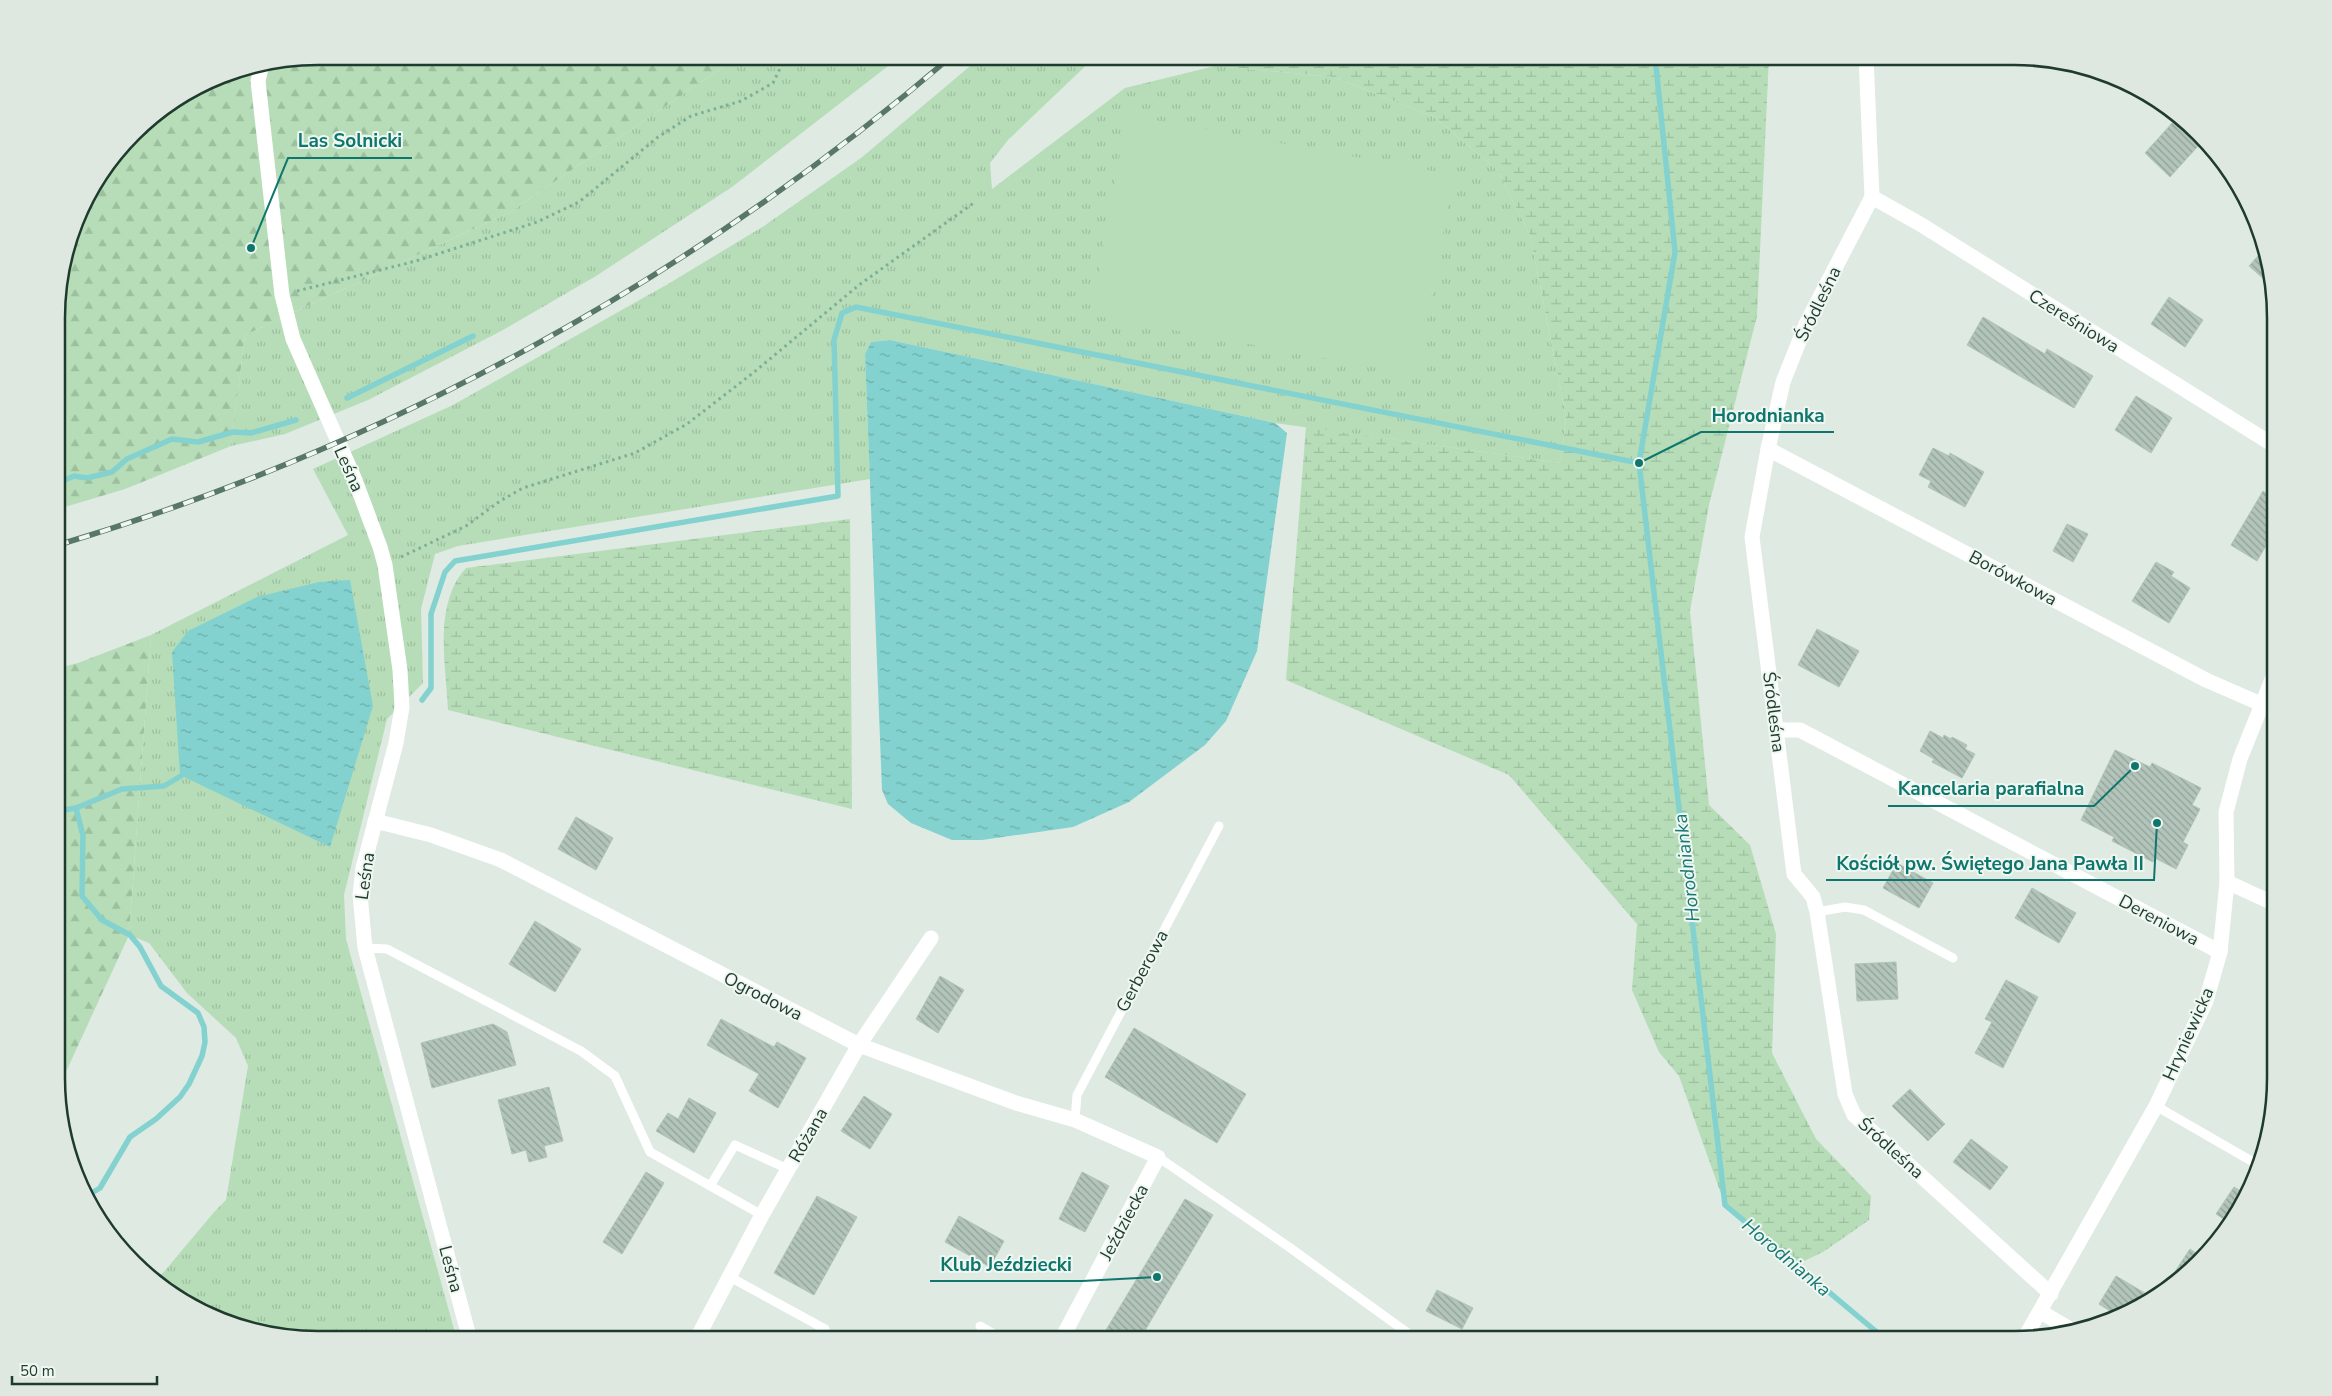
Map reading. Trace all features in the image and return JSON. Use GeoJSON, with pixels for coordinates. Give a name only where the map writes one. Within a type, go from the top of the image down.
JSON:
{"type":"FeatureCollection","features":[{"type":"Feature","properties":{"kind":"street","name":"Śródleśna"},"geometry":{"type":"LineString","coordinates":[[1866,65],[1872,197],[1806,324],[1784,382],[1768,449],[1752,537],[1794,874],[1813,897],[1845,1094],[1854,1115],[2051,1294]]}},
{"type":"Feature","properties":{"kind":"street","name":"Leśna"},"geometry":{"type":"LineString","coordinates":[[260,72],[258,81],[282,295],[293,339],[325,416],[355,480],[385,566],[400,670],[402,707],[396,743],[363,868],[360,895],[364,948],[468,1331]]}},
{"type":"Feature","properties":{"kind":"street","name":"Czereśniowa"},"geometry":{"type":"LineString","coordinates":[[1872,197],[1920,224],[2267,441]]}},
{"type":"Feature","properties":{"kind":"street","name":"Borówkowa"},"geometry":{"type":"LineString","coordinates":[[1768,449],[2206,680],[2261,704]]}},
{"type":"Feature","properties":{"kind":"street","name":"Hryniewicka"},"geometry":{"type":"LineString","coordinates":[[2030,1330],[2156,1106],[2206,1001],[2220,952],[2227,882],[2226,812],[2240,759],[2267,690]]}},
{"type":"Feature","properties":{"kind":"street","name":"Dereniowa"},"geometry":{"type":"LineString","coordinates":[[1776,730],[1800,730],[2220,952]]}},
{"type":"Feature","properties":{"kind":"street","name":"Ogrodowa"},"geometry":{"type":"LineString","coordinates":[[375,821],[431,835],[501,860],[859,1045],[1016,1103],[1075,1120],[1158,1156]]}},
{"type":"Feature","properties":{"kind":"street"},"geometry":{"type":"LineString","coordinates":[[2227,882],[2267,900]]}},
{"type":"Feature","properties":{"kind":"street","name":"Różana"},"geometry":{"type":"LineString","coordinates":[[701,1331],[762,1215],[859,1045],[931,938]]}},
{"type":"Feature","properties":{"kind":"street","name":"Jeździecka"},"geometry":{"type":"LineString","coordinates":[[1066,1331],[1158,1156]]}},
{"type":"Feature","properties":{"kind":"street"},"geometry":{"type":"LineString","coordinates":[[2041,1312],[2064,1326]]}},
{"type":"Feature","properties":{"kind":"lane"},"geometry":{"type":"LineString","coordinates":[[2261,704],[2267,707]]}},
{"type":"Feature","properties":{"kind":"lane","name":"Gerberowa"},"geometry":{"type":"LineString","coordinates":[[1075,1120],[1077,1095],[1219,826]]}},
{"type":"Feature","properties":{"kind":"lane"},"geometry":{"type":"LineString","coordinates":[[1816,912],[1846,907],[1864,910],[1953,958]]}},
{"type":"Feature","properties":{"kind":"lane"},"geometry":{"type":"LineString","coordinates":[[364,948],[387,949],[581,1051],[615,1076],[650,1152],[762,1215]]}},
{"type":"Feature","properties":{"kind":"lane"},"geometry":{"type":"LineString","coordinates":[[2156,1106],[2253,1162]]}},
{"type":"Feature","properties":{"kind":"lane"},"geometry":{"type":"LineString","coordinates":[[710,1186],[735,1145],[788,1169]]}},
{"type":"Feature","properties":{"kind":"lane"},"geometry":{"type":"LineString","coordinates":[[1158,1156],[1290,1246],[1405,1331]]}},
{"type":"Feature","properties":{"kind":"lane"},"geometry":{"type":"LineString","coordinates":[[730,1277],[825,1329]]}},
{"type":"Feature","properties":{"kind":"lane"},"geometry":{"type":"LineString","coordinates":[[980,1326],[989,1331]]}},
{"type":"Feature","properties":{"kind":"path"},"geometry":{"type":"LineString","coordinates":[[282,295],[416,261],[537,222],[579,202],[658,137],[691,116],[740,101],[773,83],[782,65]]}},
{"type":"Feature","properties":{"kind":"path"},"geometry":{"type":"LineString","coordinates":[[385,566],[466,526],[500,501],[524,488],[635,453],[687,424],[753,373],[859,285],[975,202]]}},
{"type":"Feature","properties":{"kind":"green space"},"geometry":{"type":"Polygon","coordinates":[[[318,65],[726,65],[510,212],[245,335],[231,446],[125,489],[65,507],[65,318],[67,285],[78,237],[99,192],[128,151],[164,117],[192,99],[221,84],[237,78],[285,67],[318,65]]]}},
{"type":"Feature","properties":{"kind":"green space"},"geometry":{"type":"Polygon","coordinates":[[[726,65],[889,65],[732,187],[596,276],[503,330],[368,400],[285,434],[231,446],[245,335],[510,212],[726,65]]]}},
{"type":"Feature","properties":{"kind":"green space"},"geometry":{"type":"Polygon","coordinates":[[[971,65],[1087,65],[1008,140],[990,163],[992,189],[1125,88],[1215,66],[1334,77],[1434,117],[1497,170],[1530,235],[1566,417],[1561,463],[1275,423],[890,340],[871,342],[865,354],[870,479],[458,546],[435,554],[421,609],[423,683],[387,719],[344,895],[346,939],[455,1331],[318,1331],[285,1329],[237,1318],[192,1297],[159,1275],[163,1273],[226,1200],[248,1066],[236,1038],[187,993],[149,943],[129,935],[151,635],[348,535],[313,469],[453,405],[668,284],[764,226],[861,158],[971,65]]]}},
{"type":"Feature","properties":{"kind":"green space"},"geometry":{"type":"Polygon","coordinates":[[[1209,65],[1769,65],[1757,316],[1709,505],[1690,611],[1709,805],[1750,845],[1776,934],[1772,1053],[1816,1139],[1871,1196],[1869,1220],[1823,1252],[1796,1265],[1725,1205],[1679,1076],[1659,1052],[1632,990],[1637,924],[1509,775],[1286,680],[1306,427],[1561,463],[1566,417],[1530,235],[1497,170],[1434,117],[1334,77],[1209,65]]]}},
{"type":"Feature","properties":{"kind":"green space"},"geometry":{"type":"Polygon","coordinates":[[[1127,115],[1454,175],[1417,375],[1091,315],[1127,115]]]}},
{"type":"Feature","properties":{"kind":"green space"},"geometry":{"type":"Polygon","coordinates":[[[850,519],[852,809],[448,710],[444,655],[445,617],[449,599],[456,583],[466,568],[850,519]]]}},
{"type":"Feature","properties":{"kind":"green space"},"geometry":{"type":"Polygon","coordinates":[[[151,635],[129,935],[65,1074],[65,666],[151,635]]]}},
{"type":"Feature","properties":{"kind":"water"},"geometry":{"type":"Polygon","coordinates":[[[890,340],[1275,423],[1287,433],[1257,651],[1226,721],[1205,745],[1129,802],[1073,827],[982,840],[952,840],[911,823],[888,804],[882,790],[865,354],[871,342],[890,340]]]}},
{"type":"Feature","properties":{"kind":"water"},"geometry":{"type":"Polygon","coordinates":[[[350,580],[373,706],[330,847],[180,775],[172,652],[188,631],[257,597],[319,582],[350,580]]]}},
{"type":"Feature","properties":{"kind":"building"},"geometry":{"type":"Polygon","coordinates":[[[2173,122],[2199,145],[2170,177],[2145,153],[2173,122]]]}},
{"type":"Feature","properties":{"kind":"building"},"geometry":{"type":"Polygon","coordinates":[[[2259,255],[2264,279],[2249,266],[2259,255]]]}},
{"type":"Feature","properties":{"kind":"building"},"geometry":{"type":"Polygon","coordinates":[[[2169,297],[2203,320],[2185,347],[2151,324],[2169,297]]]}},
{"type":"Feature","properties":{"kind":"building"},"geometry":{"type":"Polygon","coordinates":[[[1983,317],[2045,354],[2047,349],[2093,376],[2074,408],[1967,345],[1983,317]]]}},
{"type":"Feature","properties":{"kind":"building"},"geometry":{"type":"Polygon","coordinates":[[[2136,396],[2172,418],[2151,453],[2115,430],[2136,396]]]}},
{"type":"Feature","properties":{"kind":"building"},"geometry":{"type":"Polygon","coordinates":[[[1933,448],[1949,456],[1950,453],[1984,472],[1965,507],[1928,487],[1931,481],[1919,475],[1933,448]]]}},
{"type":"Feature","properties":{"kind":"building"},"geometry":{"type":"Polygon","coordinates":[[[2263,491],[2267,494],[2267,544],[2257,561],[2231,545],[2263,491]]]}},
{"type":"Feature","properties":{"kind":"building"},"geometry":{"type":"Polygon","coordinates":[[[2067,524],[2088,534],[2073,562],[2053,551],[2067,524]]]}},
{"type":"Feature","properties":{"kind":"building"},"geometry":{"type":"Polygon","coordinates":[[[2156,562],[2174,572],[2171,576],[2190,588],[2169,623],[2132,601],[2156,562]]]}},
{"type":"Feature","properties":{"kind":"building"},"geometry":{"type":"Polygon","coordinates":[[[1817,629],[1859,651],[1839,687],[1798,665],[1817,629]]]}},
{"type":"Feature","properties":{"kind":"building"},"geometry":{"type":"Polygon","coordinates":[[[1930,731],[1943,738],[1944,735],[1951,739],[1952,737],[1967,745],[1965,749],[1975,754],[1962,778],[1932,762],[1934,759],[1920,751],[1930,731]]]}},
{"type":"Feature","properties":{"kind":"building"},"geometry":{"type":"Polygon","coordinates":[[[2115,750],[2150,767],[2152,763],[2201,788],[2192,805],[2200,809],[2183,842],[2188,845],[2176,869],[2155,858],[2153,862],[2112,841],[2114,837],[2081,820],[2115,750]]]}},
{"type":"Feature","properties":{"kind":"building"},"geometry":{"type":"Polygon","coordinates":[[[576,817],[613,838],[596,870],[558,849],[576,817]]]}},
{"type":"Feature","properties":{"kind":"building"},"geometry":{"type":"Polygon","coordinates":[[[1897,863],[1933,883],[1919,908],[1883,888],[1897,863]]]}},
{"type":"Feature","properties":{"kind":"building"},"geometry":{"type":"Polygon","coordinates":[[[2032,888],[2076,913],[2059,943],[2015,918],[2032,888]]]}},
{"type":"Feature","properties":{"kind":"building"},"geometry":{"type":"Polygon","coordinates":[[[535,921],[581,949],[555,992],[509,964],[535,921]]]}},
{"type":"Feature","properties":{"kind":"building"},"geometry":{"type":"Polygon","coordinates":[[[1896,962],[1898,999],[1857,1001],[1855,964],[1896,962]]]}},
{"type":"Feature","properties":{"kind":"building"},"geometry":{"type":"Polygon","coordinates":[[[940,976],[964,990],[938,1033],[916,1019],[940,976]]]}},
{"type":"Feature","properties":{"kind":"building"},"geometry":{"type":"Polygon","coordinates":[[[2006,980],[2038,997],[2003,1068],[1975,1053],[1992,1022],[1985,1019],[2006,980]]]}},
{"type":"Feature","properties":{"kind":"building"},"geometry":{"type":"Polygon","coordinates":[[[721,1019],[774,1047],[777,1042],[806,1058],[778,1108],[749,1091],[759,1074],[707,1045],[721,1019]]]}},
{"type":"Feature","properties":{"kind":"building"},"geometry":{"type":"Polygon","coordinates":[[[493,1024],[507,1032],[516,1065],[432,1088],[421,1043],[493,1024]]]}},
{"type":"Feature","properties":{"kind":"building"},"geometry":{"type":"Polygon","coordinates":[[[1134,1028],[1246,1094],[1217,1143],[1105,1077],[1134,1028]]]}},
{"type":"Feature","properties":{"kind":"building"},"geometry":{"type":"Polygon","coordinates":[[[549,1087],[563,1141],[544,1146],[547,1157],[529,1162],[526,1150],[512,1154],[498,1100],[549,1087]]]}},
{"type":"Feature","properties":{"kind":"building"},"geometry":{"type":"Polygon","coordinates":[[[1910,1089],[1945,1124],[1928,1141],[1892,1106],[1910,1089]]]}},
{"type":"Feature","properties":{"kind":"building"},"geometry":{"type":"Polygon","coordinates":[[[864,1096],[892,1114],[870,1149],[841,1131],[864,1096]]]}},
{"type":"Feature","properties":{"kind":"building"},"geometry":{"type":"Polygon","coordinates":[[[689,1098],[716,1113],[694,1153],[656,1131],[668,1113],[678,1119],[689,1098]]]}},
{"type":"Feature","properties":{"kind":"building"},"geometry":{"type":"Polygon","coordinates":[[[1971,1139],[2008,1167],[1990,1190],[1953,1162],[1971,1139]]]}},
{"type":"Feature","properties":{"kind":"building"},"geometry":{"type":"Polygon","coordinates":[[[646,1172],[664,1183],[622,1254],[603,1242],[646,1172]]]}},
{"type":"Feature","properties":{"kind":"building"},"geometry":{"type":"Polygon","coordinates":[[[1082,1172],[1109,1186],[1085,1232],[1059,1219],[1082,1172]]]}},
{"type":"Feature","properties":{"kind":"building"},"geometry":{"type":"Polygon","coordinates":[[[2234,1187],[2240,1191],[2223,1219],[2216,1214],[2234,1187]]]}},
{"type":"Feature","properties":{"kind":"building"},"geometry":{"type":"Polygon","coordinates":[[[817,1196],[857,1217],[814,1295],[774,1273],[817,1196]]]}},
{"type":"Feature","properties":{"kind":"building"},"geometry":{"type":"Polygon","coordinates":[[[1185,1199],[1213,1215],[1145,1331],[1105,1331],[1185,1199]]]}},
{"type":"Feature","properties":{"kind":"building"},"geometry":{"type":"Polygon","coordinates":[[[959,1216],[1004,1241],[990,1267],[945,1242],[959,1216]]]}},
{"type":"Feature","properties":{"kind":"building"},"geometry":{"type":"Polygon","coordinates":[[[2190,1249],[2196,1253],[2181,1268],[2173,1275],[2190,1249]]]}},
{"type":"Feature","properties":{"kind":"building"},"geometry":{"type":"Polygon","coordinates":[[[2116,1276],[2145,1294],[2111,1312],[2099,1304],[2116,1276]]]}},
{"type":"Feature","properties":{"kind":"building"},"geometry":{"type":"Polygon","coordinates":[[[1437,1290],[1473,1308],[1462,1329],[1426,1311],[1437,1290]]]}},
{"type":"Feature","properties":{"kind":"waterway","name":"Horodnianka"},"geometry":{"type":"LineString","coordinates":[[1656,65],[1675,252],[1639,463],[1725,1205],[1875,1331]]}},
{"type":"Feature","properties":{"kind":"waterway"},"geometry":{"type":"LineString","coordinates":[[422,700],[431,688],[431,614],[445,572],[455,561],[838,496],[834,340],[842,313],[856,307],[1639,463]]}},
{"type":"Feature","properties":{"kind":"waterway"},"geometry":{"type":"LineString","coordinates":[[347,398],[473,336]]}},
{"type":"Feature","properties":{"kind":"waterway"},"geometry":{"type":"LineString","coordinates":[[65,480],[74,476],[87,478],[112,472],[127,459],[172,439],[198,442],[233,432],[251,433],[296,420]]}},
{"type":"Feature","properties":{"kind":"waterway"},"geometry":{"type":"LineString","coordinates":[[65,810],[76,808],[122,789],[164,786],[186,773]]}},
{"type":"Feature","properties":{"kind":"waterway"},"geometry":{"type":"LineString","coordinates":[[76,808],[83,836],[82,896],[102,920],[130,935],[140,947],[161,986],[198,1013],[204,1027],[205,1042],[202,1056],[189,1084],[180,1097],[156,1119],[130,1137],[100,1188],[92,1193]]}},
{"type":"Feature","properties":{"kind":"railway"},"geometry":{"type":"LineString","coordinates":[[65,543],[180,505],[300,459],[417,406],[530,347],[641,283],[748,213],[852,137],[941,65]]}},
{"type":"Feature","properties":{"kind":"place","name":"Las Solnicki"},"geometry":{"type":"Point","coordinates":[251,248]}},
{"type":"Feature","properties":{"kind":"place","name":"Horodnianka"},"geometry":{"type":"Point","coordinates":[1639,463]}},
{"type":"Feature","properties":{"kind":"place","name":"Kancelaria parafialna"},"geometry":{"type":"Point","coordinates":[2135,766]}},
{"type":"Feature","properties":{"kind":"place","name":"Kościół pw. Świętego Jana Pawła II"},"geometry":{"type":"Point","coordinates":[2157,823]}},
{"type":"Feature","properties":{"kind":"place","name":"Klub Jeździecki"},"geometry":{"type":"Point","coordinates":[1157,1277]}}]}
